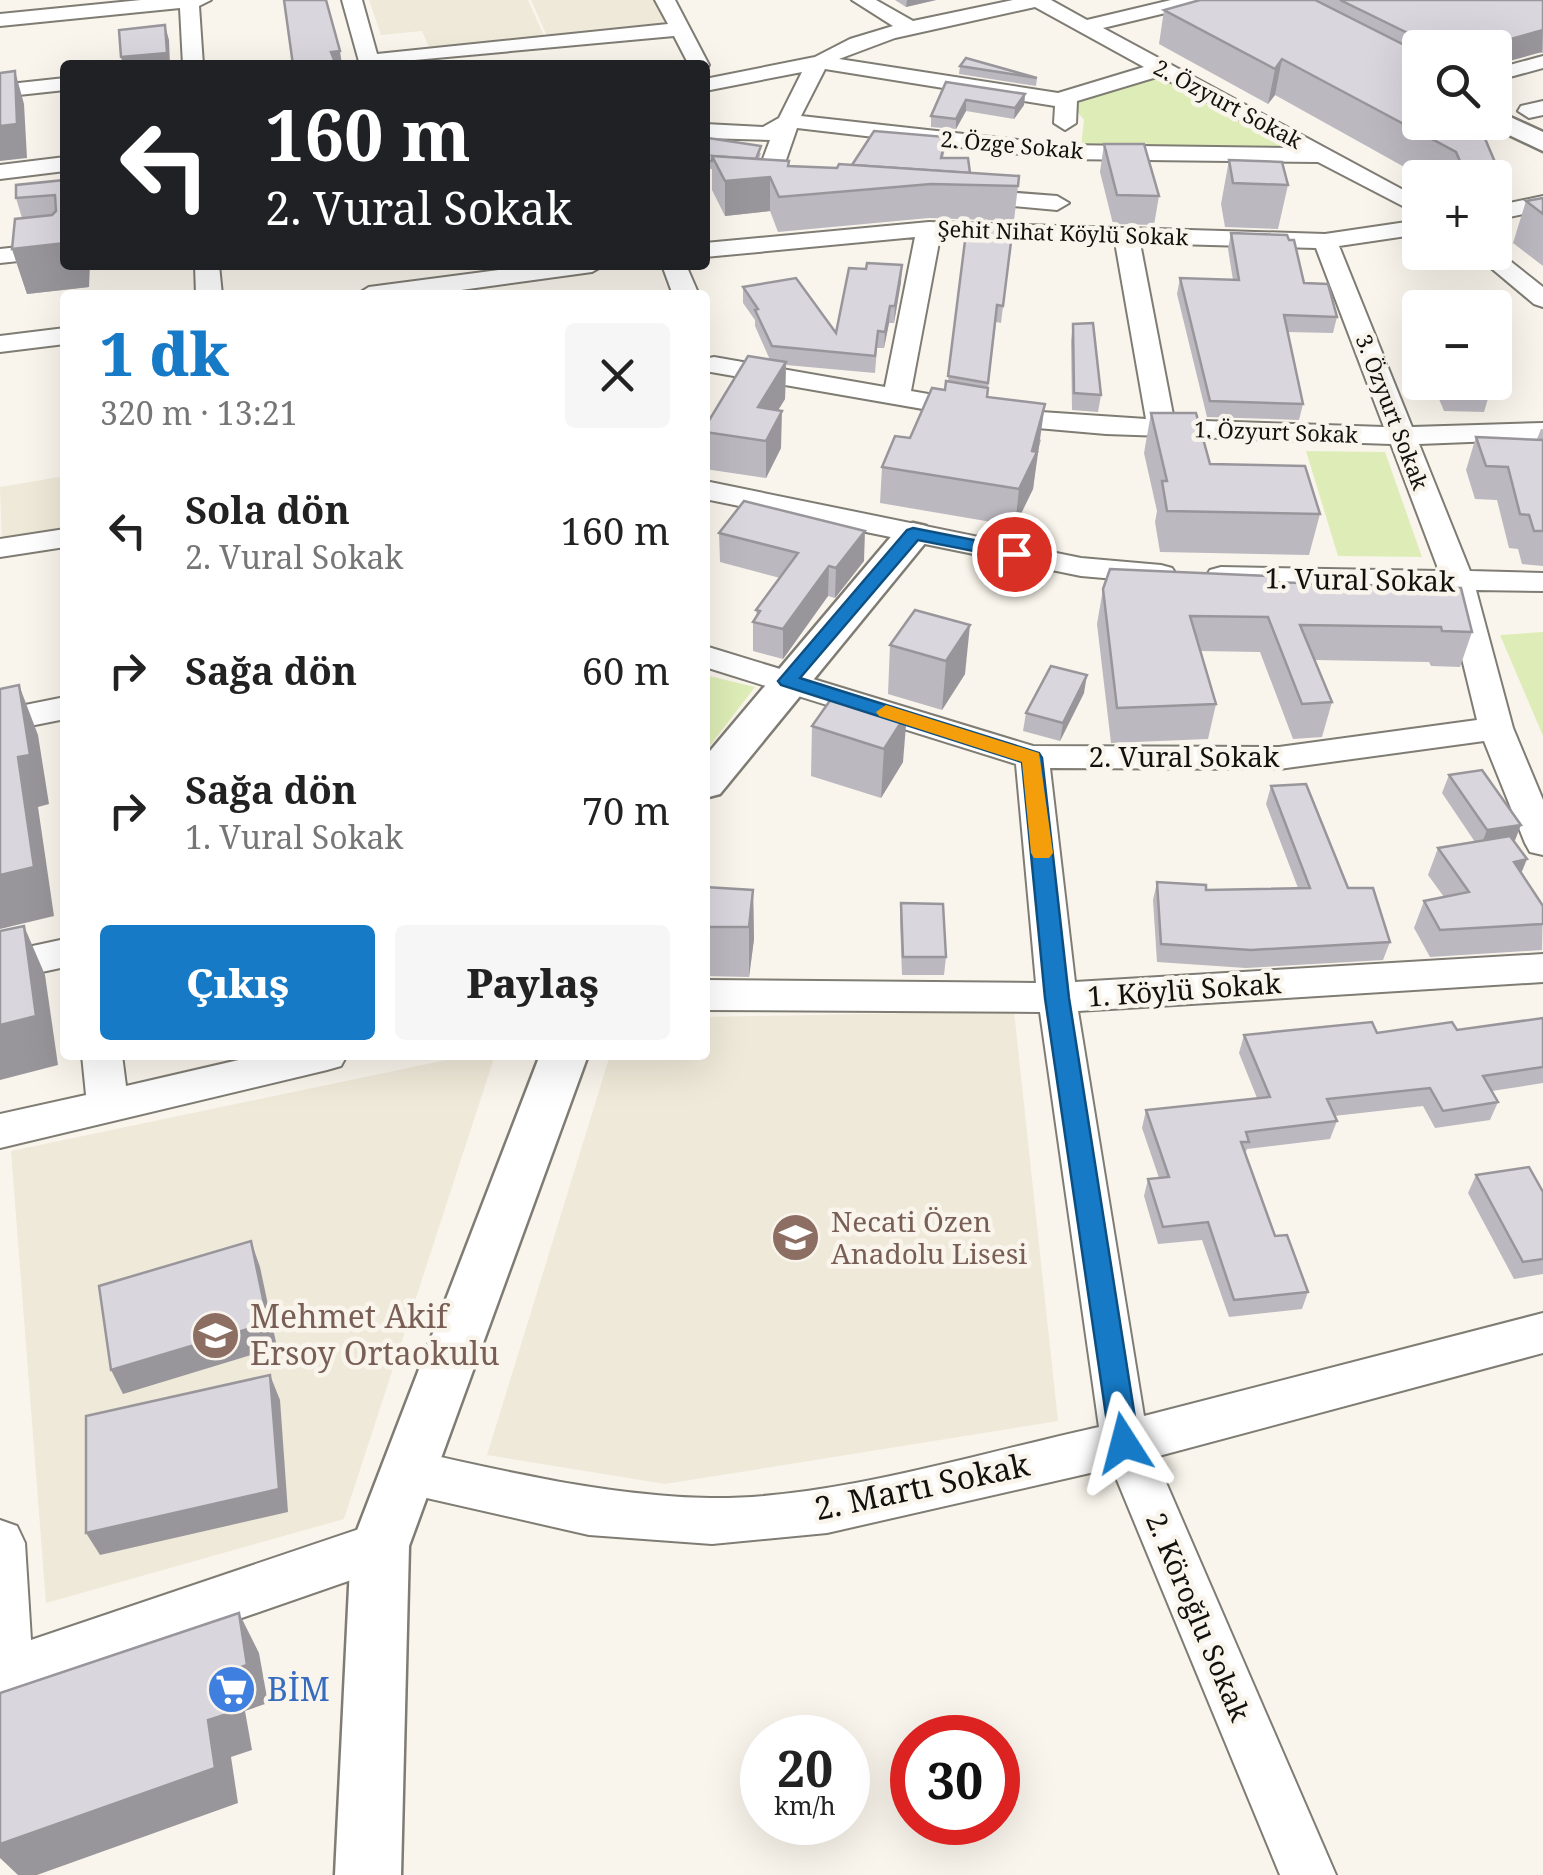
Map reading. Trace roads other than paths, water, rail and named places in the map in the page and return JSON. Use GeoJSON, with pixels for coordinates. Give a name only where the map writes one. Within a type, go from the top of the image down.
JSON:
{"type":"FeatureCollection","features":[{"type":"Feature","properties":{"kind":"street"},"geometry":{"type":"LineString","coordinates":[[352,0],[368,60]]}},
{"type":"Feature","properties":{"kind":"street"},"geometry":{"type":"LineString","coordinates":[[665,0],[696,60]]}},
{"type":"Feature","properties":{"kind":"street"},"geometry":{"type":"LineString","coordinates":[[862,0],[910,28]]}},
{"type":"Feature","properties":{"kind":"street"},"geometry":{"type":"LineString","coordinates":[[1082,27],[1196,0]]}},
{"type":"Feature","properties":{"kind":"street"},"geometry":{"type":"LineString","coordinates":[[0,20],[132,4],[195,1],[193,60]]}},
{"type":"Feature","properties":{"kind":"street"},"geometry":{"type":"LineString","coordinates":[[736,181],[776,184],[789,120],[819,62],[857,44],[910,28],[1037,1]]}},
{"type":"Feature","properties":{"kind":"street","name":"2. Özyurt Sokak"},"geometry":{"type":"LineString","coordinates":[[1037,1],[1402,198]]}},
{"type":"Feature","properties":{"kind":"street"},"geometry":{"type":"LineString","coordinates":[[397,60],[680,30]]}},
{"type":"Feature","properties":{"kind":"street"},"geometry":{"type":"LineString","coordinates":[[710,77],[819,62],[1066,102]]}},
{"type":"Feature","properties":{"kind":"street"},"geometry":{"type":"LineString","coordinates":[[1512,70],[1543,62]]}},
{"type":"Feature","properties":{"kind":"street"},"geometry":{"type":"LineString","coordinates":[[1054,231],[1066,97],[1163,68]]}},
{"type":"Feature","properties":{"kind":"street"},"geometry":{"type":"LineString","coordinates":[[0,91],[60,85]]}},
{"type":"Feature","properties":{"kind":"street"},"geometry":{"type":"LineString","coordinates":[[1512,102],[1538,113]]}},
{"type":"Feature","properties":{"kind":"street","name":"2. Özge Sokak"},"geometry":{"type":"LineString","coordinates":[[710,132],[766,134],[789,120],[1060,177],[1324,156]]}},
{"type":"Feature","properties":{"kind":"street"},"geometry":{"type":"LineString","coordinates":[[1512,127],[1543,144]]}},
{"type":"Feature","properties":{"kind":"street"},"geometry":{"type":"LineString","coordinates":[[0,172],[60,165]]}},
{"type":"Feature","properties":{"kind":"street"},"geometry":{"type":"LineString","coordinates":[[940,195],[1060,177]]}},
{"type":"Feature","properties":{"kind":"street"},"geometry":{"type":"LineString","coordinates":[[1512,210],[1543,204]]}},
{"type":"Feature","properties":{"kind":"street"},"geometry":{"type":"LineString","coordinates":[[897,396],[929,229]]}},
{"type":"Feature","properties":{"kind":"street","name":"Şehit Nihat Köylü Sokak"},"geometry":{"type":"LineString","coordinates":[[714,248],[929,229],[1326,241],[1402,230]]}},
{"type":"Feature","properties":{"kind":"street"},"geometry":{"type":"LineString","coordinates":[[1126,234],[1161,427]]}},
{"type":"Feature","properties":{"kind":"street","name":"3. Özyurt Sokak"},"geometry":{"type":"LineString","coordinates":[[1326,241],[1459,582],[1496,728],[1543,843]]}},
{"type":"Feature","properties":{"kind":"street"},"geometry":{"type":"LineString","coordinates":[[0,256],[60,250]]}},
{"type":"Feature","properties":{"kind":"street"},"geometry":{"type":"LineString","coordinates":[[390,290],[424,282],[543,270]]}},
{"type":"Feature","properties":{"kind":"street"},"geometry":{"type":"LineString","coordinates":[[1507,270],[1543,299]]}},
{"type":"Feature","properties":{"kind":"street"},"geometry":{"type":"LineString","coordinates":[[0,344],[60,337]]}},
{"type":"Feature","properties":{"kind":"street","name":"1. Özyurt Sokak"},"geometry":{"type":"LineString","coordinates":[[710,362],[1026,419],[1402,436],[1543,431]]}},
{"type":"Feature","properties":{"kind":"street","name":"1. Vural Sokak"},"geometry":{"type":"LineString","coordinates":[[710,491],[1081,567],[1168,575],[1543,582]]}},
{"type":"Feature","properties":{"kind":"street"},"geometry":{"type":"LineString","coordinates":[[710,778],[913,534]]}},
{"type":"Feature","properties":{"kind":"street"},"geometry":{"type":"LineString","coordinates":[[0,548],[60,539]]}},
{"type":"Feature","properties":{"kind":"street","name":"2. Vural Sokak"},"geometry":{"type":"LineString","coordinates":[[710,658],[1032,758],[1279,758],[1496,728]]}},
{"type":"Feature","properties":{"kind":"street"},"geometry":{"type":"LineString","coordinates":[[0,721],[60,709]]}},
{"type":"Feature","properties":{"kind":"street","name":"2. Köroğlu Sokak"},"geometry":{"type":"LineString","coordinates":[[1032,758],[1057,998],[1124,1443],[1308,1875]]}},
{"type":"Feature","properties":{"kind":"street"},"geometry":{"type":"LineString","coordinates":[[0,967],[60,955]]}},
{"type":"Feature","properties":{"kind":"street","name":"1. Köylü Sokak"},"geometry":{"type":"LineString","coordinates":[[710,995],[1057,998],[1543,968]]}},
{"type":"Feature","properties":{"kind":"street"},"geometry":{"type":"LineString","coordinates":[[103,1060],[108,1106]]}},
{"type":"Feature","properties":{"kind":"street"},"geometry":{"type":"LineString","coordinates":[[0,1132],[306,1060]]}},
{"type":"Feature","properties":{"kind":"street"},"geometry":{"type":"LineString","coordinates":[[368,1875],[380,1546],[562,1060]]}},
{"type":"Feature","properties":{"kind":"street","name":"2. Martı Sokak"},"geometry":{"type":"LineString","coordinates":[[409,1472],[590,1512],[712,1521],[827,1510],[1124,1443],[1543,1333]]}},
{"type":"Feature","properties":{"kind":"street"},"geometry":{"type":"LineString","coordinates":[[0,1543],[4,1675],[380,1546]]}},
{"type":"Feature","properties":{"kind":"place","name":"Necati Özen Anadolu Lisesi"},"geometry":{"type":"Point","coordinates":[796,1238]}},
{"type":"Feature","properties":{"kind":"place","name":"Mehmet Akif Ersoy Ortaokulu"},"geometry":{"type":"Point","coordinates":[215,1335]}},
{"type":"Feature","properties":{"kind":"place","name":"BİM"},"geometry":{"type":"Point","coordinates":[232,1690]}}]}
